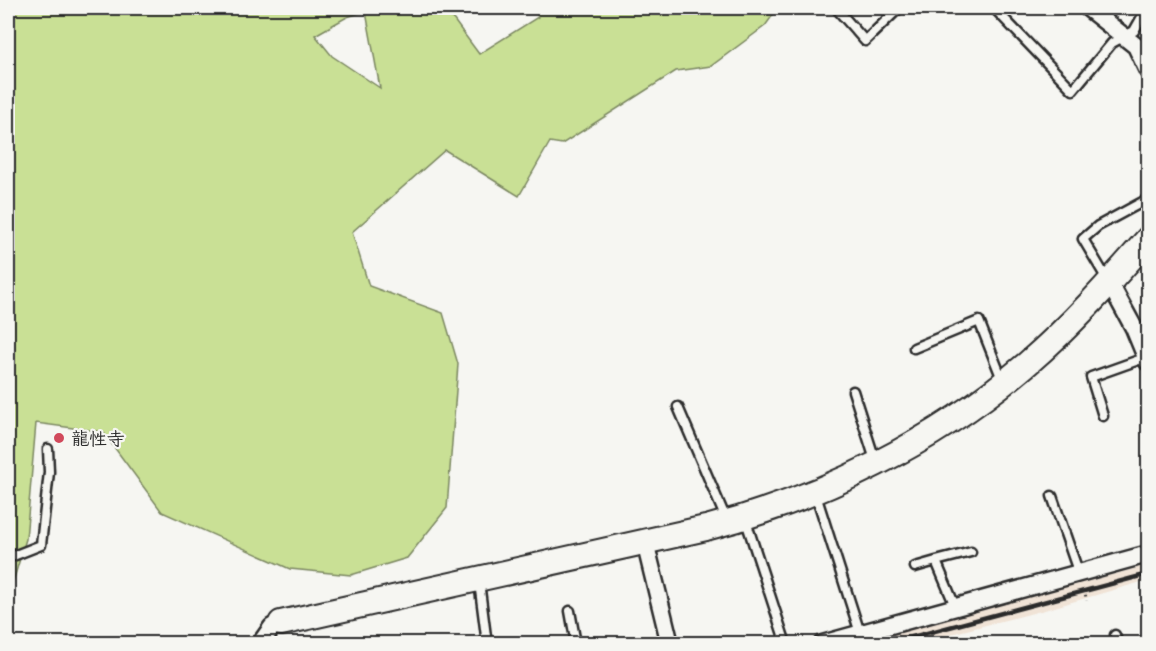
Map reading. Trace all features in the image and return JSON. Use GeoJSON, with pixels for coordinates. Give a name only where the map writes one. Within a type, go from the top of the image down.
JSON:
{"type":"FeatureCollection","features":[{"type":"Feature","properties":{"kind":"street"},"geometry":{"type":"LineString","coordinates":[[1088,8],[1136,46],[1149,71]]}},
{"type":"Feature","properties":{"kind":"street"},"geometry":{"type":"LineString","coordinates":[[260,644],[272,627],[281,622],[736,520],[815,492],[876,463],[933,431],[1004,382],[1068,326],[1149,239]]}},
{"type":"Feature","properties":{"kind":"street"},"geometry":{"type":"LineString","coordinates":[[1109,282],[1148,359]]}},
{"type":"Feature","properties":{"kind":"street"},"geometry":{"type":"LineString","coordinates":[[645,542],[670,644]]}},
{"type":"Feature","properties":{"kind":"street"},"geometry":{"type":"LineString","coordinates":[[822,644],[1149,554]]}},
{"type":"Feature","properties":{"kind":"lane"},"geometry":{"type":"LineString","coordinates":[[836,8],[865,41],[899,8]]}},
{"type":"Feature","properties":{"kind":"lane"},"geometry":{"type":"LineString","coordinates":[[994,8],[1073,90],[1112,44],[1127,38],[1134,31],[1147,8]]}},
{"type":"Feature","properties":{"kind":"lane"},"geometry":{"type":"LineString","coordinates":[[1109,282],[1083,239],[1098,226],[1149,199]]}},
{"type":"Feature","properties":{"kind":"lane"},"geometry":{"type":"LineString","coordinates":[[914,348],[979,321],[1004,382]]}},
{"type":"Feature","properties":{"kind":"lane"},"geometry":{"type":"LineString","coordinates":[[1103,416],[1091,376],[1148,359]]}},
{"type":"Feature","properties":{"kind":"lane"},"geometry":{"type":"LineString","coordinates":[[853,391],[876,463]]}},
{"type":"Feature","properties":{"kind":"lane"},"geometry":{"type":"LineString","coordinates":[[678,407],[736,520],[786,644]]}},
{"type":"Feature","properties":{"kind":"lane"},"geometry":{"type":"LineString","coordinates":[[8,558],[41,545],[49,472],[48,449]]}},
{"type":"Feature","properties":{"kind":"lane"},"geometry":{"type":"LineString","coordinates":[[815,492],[860,633]]}},
{"type":"Feature","properties":{"kind":"lane"},"geometry":{"type":"LineString","coordinates":[[1053,496],[1079,574]]}},
{"type":"Feature","properties":{"kind":"lane"},"geometry":{"type":"LineString","coordinates":[[915,567],[971,552]]}},
{"type":"Feature","properties":{"kind":"lane"},"geometry":{"type":"LineString","coordinates":[[936,561],[955,606]]}},
{"type":"Feature","properties":{"kind":"lane"},"geometry":{"type":"LineString","coordinates":[[478,579],[487,644]]}},
{"type":"Feature","properties":{"kind":"lane"},"geometry":{"type":"LineString","coordinates":[[570,611],[576,644]]}},
{"type":"Feature","properties":{"kind":"shaded area"},"geometry":{"type":"Polygon","coordinates":[[[1148,565],[1148,580],[1041,611],[916,643],[859,643],[1148,565]]]}},
{"type":"Feature","properties":{"kind":"green space"},"geometry":{"type":"Polygon","coordinates":[[[8,8],[445,8],[479,54],[538,17],[534,8],[778,8],[765,26],[711,66],[676,71],[562,144],[550,142],[519,196],[445,150],[352,232],[369,286],[443,313],[458,364],[447,508],[407,558],[351,575],[290,569],[162,512],[103,432],[36,423],[26,539],[8,598],[8,8]],[[366,11],[347,17],[315,35],[332,56],[380,88],[366,11]]]}},
{"type":"Feature","properties":{"kind":"railway"},"geometry":{"type":"LineString","coordinates":[[886,644],[1148,574]]}},
{"type":"Feature","properties":{"kind":"place","name":"龍性寺"},"geometry":{"type":"Point","coordinates":[59,438]}}]}
